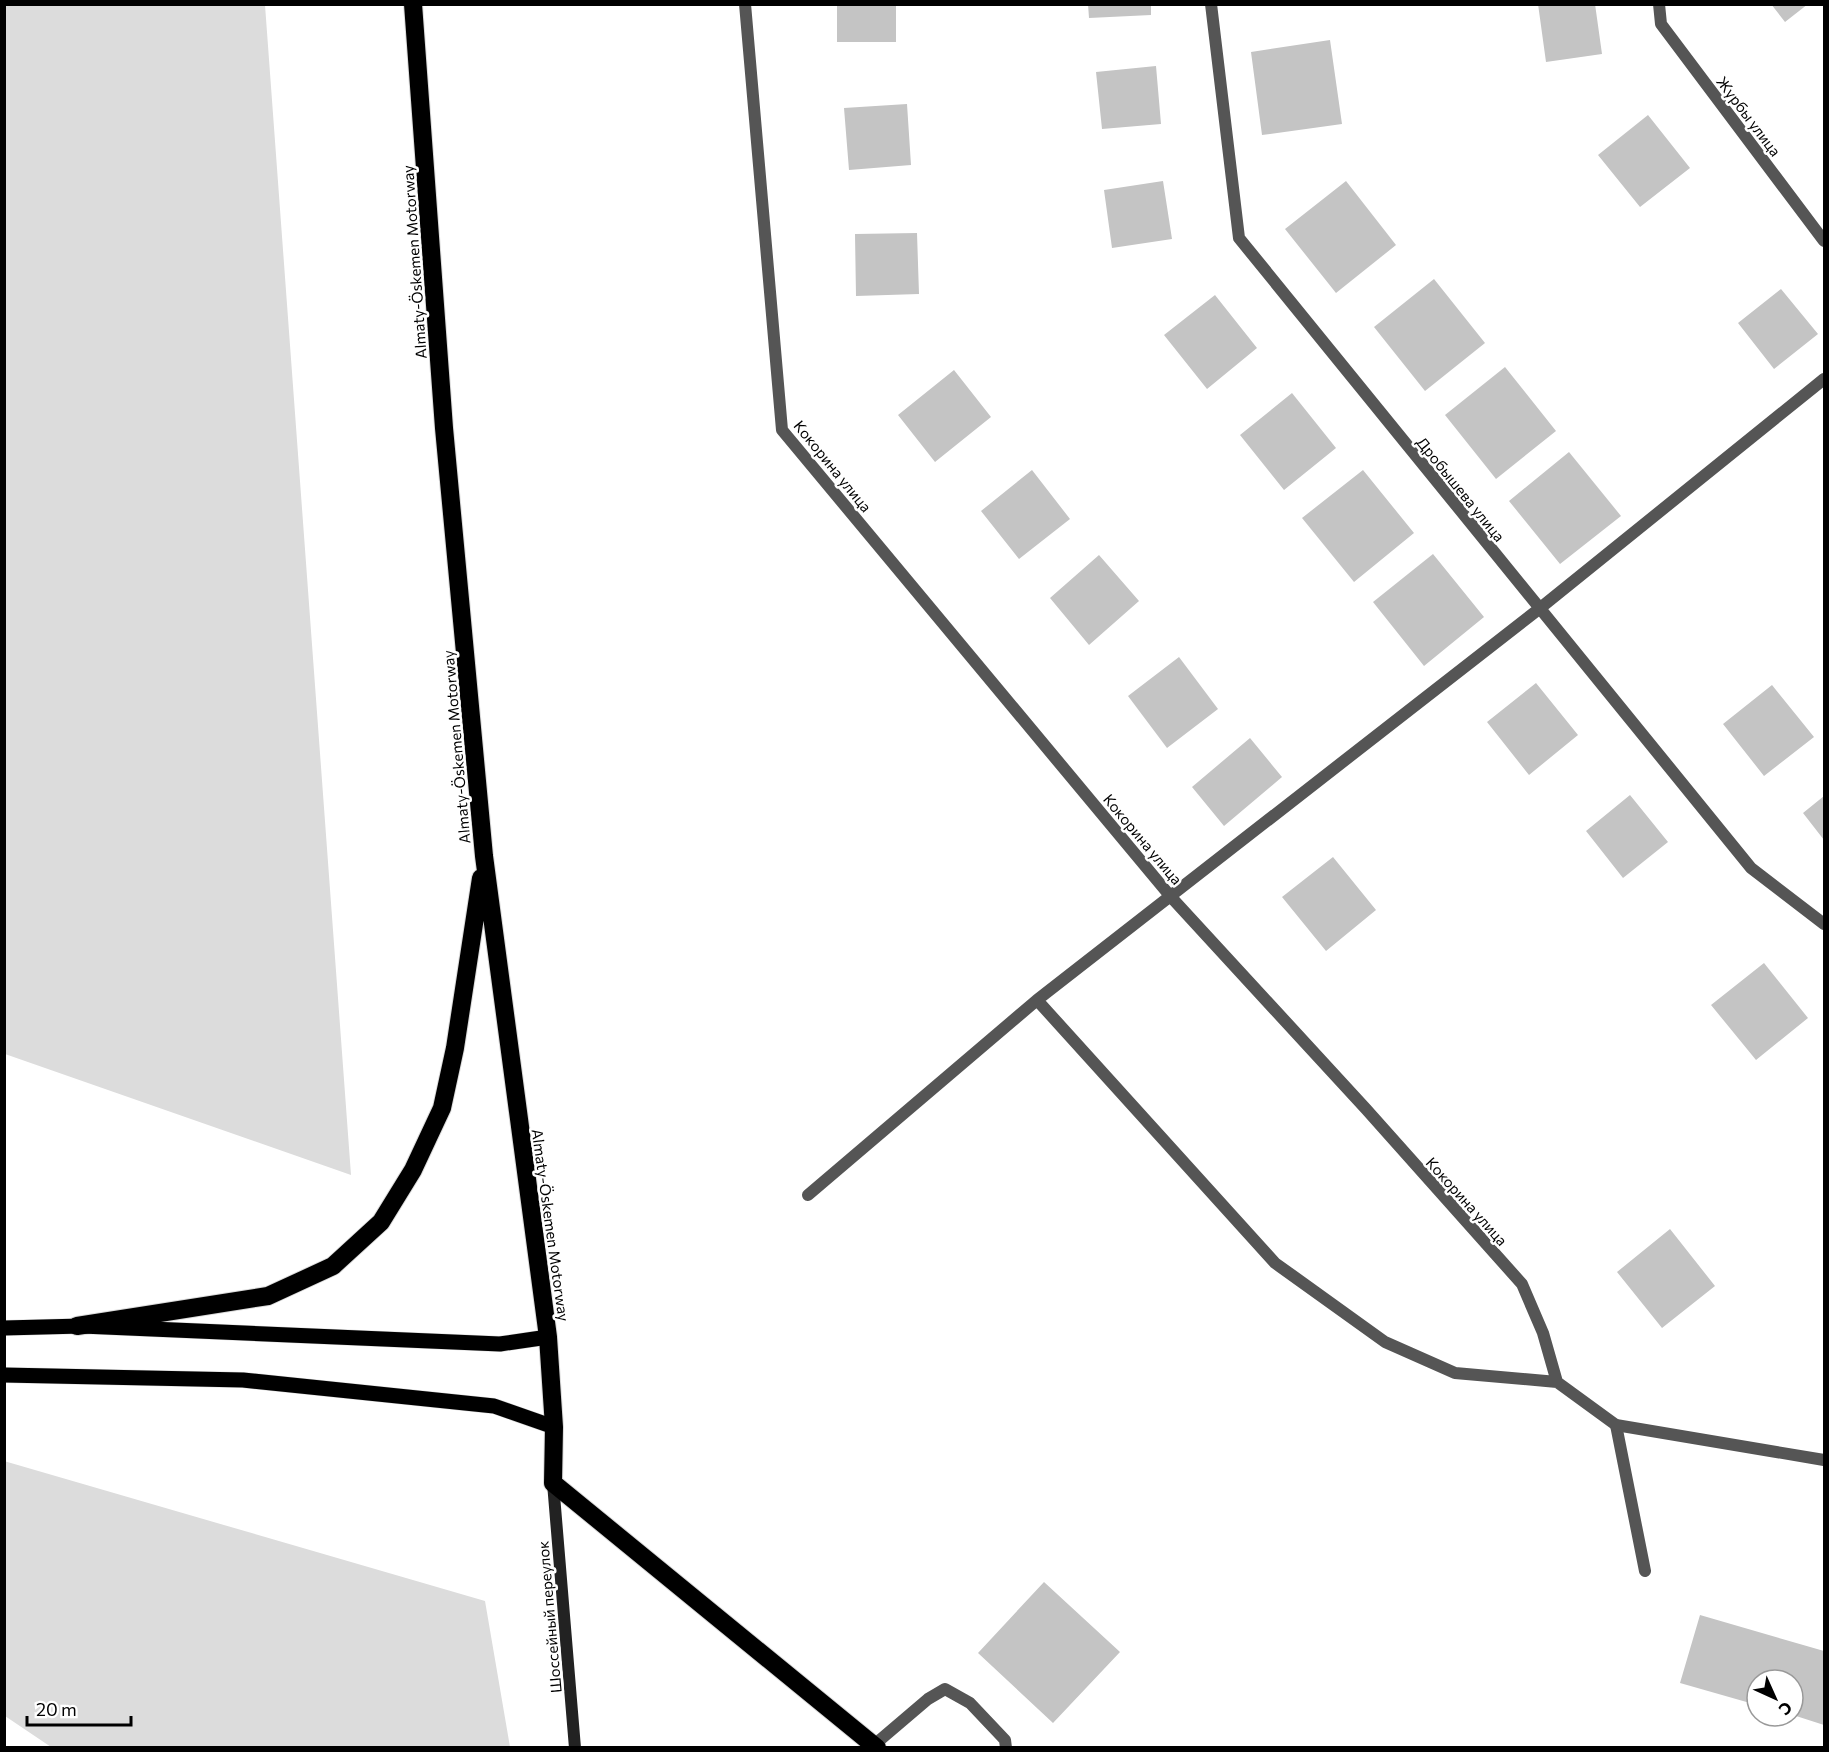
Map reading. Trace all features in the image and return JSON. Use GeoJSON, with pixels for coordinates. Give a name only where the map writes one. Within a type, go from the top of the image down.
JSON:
{"type":"FeatureCollection","features":[{"type":"Feature","properties":{"kind":"highway","name":"Almaty-Öskemen Motorway"},"geometry":{"type":"LineString","coordinates":[[413,4],[444,428],[484,856],[548,1337],[554,1427],[553,1483]]}},
{"type":"Feature","properties":{"kind":"highway"},"geometry":{"type":"LineString","coordinates":[[77,1326],[268,1296],[333,1266],[381,1222],[413,1170],[442,1108],[455,1048],[484,856]]}},
{"type":"Feature","properties":{"kind":"highway"},"geometry":{"type":"LineString","coordinates":[[553,1483],[876,1746]]}},
{"type":"Feature","properties":{"kind":"main road"},"geometry":{"type":"LineString","coordinates":[[4,1328],[77,1326],[500,1344],[548,1337]]}},
{"type":"Feature","properties":{"kind":"main road"},"geometry":{"type":"LineString","coordinates":[[4,1375],[243,1380],[494,1406],[554,1427]]}},
{"type":"Feature","properties":{"kind":"main road","name":"Шоссейный переулок"},"geometry":{"type":"LineString","coordinates":[[553,1483],[575,1748]]}},
{"type":"Feature","properties":{"kind":"street","name":"Кокорина улица"},"geometry":{"type":"LineString","coordinates":[[745,4],[783,430],[1171,897],[1366,1109],[1522,1284],[1543,1333],[1557,1382]]}},
{"type":"Feature","properties":{"kind":"street","name":"Дробышева улица"},"geometry":{"type":"LineString","coordinates":[[1211,4],[1239,238],[1751,868],[1824,924]]}},
{"type":"Feature","properties":{"kind":"street","name":"Журбы улица"},"geometry":{"type":"LineString","coordinates":[[1659,4],[1661,24],[1824,241]]}},
{"type":"Feature","properties":{"kind":"street"},"geometry":{"type":"LineString","coordinates":[[808,1195],[1038,1000],[1539,609],[1824,379]]}},
{"type":"Feature","properties":{"kind":"street"},"geometry":{"type":"LineString","coordinates":[[1038,1000],[1275,1263],[1385,1342],[1455,1373],[1557,1382],[1616,1425],[1824,1460]]}},
{"type":"Feature","properties":{"kind":"street"},"geometry":{"type":"LineString","coordinates":[[1616,1425],[1645,1571]]}},
{"type":"Feature","properties":{"kind":"street"},"geometry":{"type":"LineString","coordinates":[[876,1746],[928,1699],[945,1689],[970,1703],[1005,1740],[1006,1748]]}},
{"type":"Feature","properties":{"kind":"shaded area"},"geometry":{"type":"Polygon","coordinates":[[[5,4],[265,5],[351,1175],[5,1054],[5,4]]]}},
{"type":"Feature","properties":{"kind":"shaded area"},"geometry":{"type":"Polygon","coordinates":[[[4,1461],[485,1601],[510,1747],[51,1747],[5,1716],[4,1461]]]}},
{"type":"Feature","properties":{"kind":"building"},"geometry":{"type":"Polygon","coordinates":[[[837,4],[896,4],[896,42],[837,42],[837,4]]]}},
{"type":"Feature","properties":{"kind":"building"},"geometry":{"type":"Polygon","coordinates":[[[1088,4],[1151,4],[1151,15],[1089,18],[1088,4]]]}},
{"type":"Feature","properties":{"kind":"building"},"geometry":{"type":"Polygon","coordinates":[[[1538,4],[1595,4],[1602,54],[1546,62],[1538,4]]]}},
{"type":"Feature","properties":{"kind":"building"},"geometry":{"type":"Polygon","coordinates":[[[1771,4],[1808,4],[1785,22],[1771,4]]]}},
{"type":"Feature","properties":{"kind":"building"},"geometry":{"type":"Polygon","coordinates":[[[1330,40],[1342,124],[1262,135],[1251,52],[1330,40]]]}},
{"type":"Feature","properties":{"kind":"building"},"geometry":{"type":"Polygon","coordinates":[[[1156,66],[1161,124],[1102,129],[1096,72],[1156,66]]]}},
{"type":"Feature","properties":{"kind":"building"},"geometry":{"type":"Polygon","coordinates":[[[907,104],[911,165],[849,170],[844,108],[907,104]]]}},
{"type":"Feature","properties":{"kind":"building"},"geometry":{"type":"Polygon","coordinates":[[[1648,115],[1690,168],[1640,207],[1598,155],[1648,115]]]}},
{"type":"Feature","properties":{"kind":"building"},"geometry":{"type":"Polygon","coordinates":[[[1163,181],[1172,239],[1112,248],[1104,190],[1163,181]]]}},
{"type":"Feature","properties":{"kind":"building"},"geometry":{"type":"Polygon","coordinates":[[[1346,181],[1396,245],[1336,293],[1285,229],[1346,181]]]}},
{"type":"Feature","properties":{"kind":"building"},"geometry":{"type":"Polygon","coordinates":[[[917,233],[919,294],[856,296],[855,234],[917,233]]]}},
{"type":"Feature","properties":{"kind":"building"},"geometry":{"type":"Polygon","coordinates":[[[1434,279],[1485,343],[1425,391],[1374,327],[1434,279]]]}},
{"type":"Feature","properties":{"kind":"building"},"geometry":{"type":"Polygon","coordinates":[[[1781,289],[1818,334],[1774,369],[1738,323],[1781,289]]]}},
{"type":"Feature","properties":{"kind":"building"},"geometry":{"type":"Polygon","coordinates":[[[1215,295],[1257,348],[1207,389],[1164,335],[1215,295]]]}},
{"type":"Feature","properties":{"kind":"building"},"geometry":{"type":"Polygon","coordinates":[[[1505,367],[1556,431],[1496,479],[1445,415],[1505,367]]]}},
{"type":"Feature","properties":{"kind":"building"},"geometry":{"type":"Polygon","coordinates":[[[954,370],[991,417],[935,462],[898,415],[954,370]]]}},
{"type":"Feature","properties":{"kind":"building"},"geometry":{"type":"Polygon","coordinates":[[[1292,393],[1336,448],[1284,490],[1240,435],[1292,393]]]}},
{"type":"Feature","properties":{"kind":"building"},"geometry":{"type":"Polygon","coordinates":[[[1569,452],[1621,516],[1560,564],[1509,501],[1569,452]]]}},
{"type":"Feature","properties":{"kind":"building"},"geometry":{"type":"Polygon","coordinates":[[[1032,470],[1070,519],[1019,559],[981,511],[1032,470]]]}},
{"type":"Feature","properties":{"kind":"building"},"geometry":{"type":"Polygon","coordinates":[[[1363,470],[1414,533],[1354,582],[1302,518],[1363,470]]]}},
{"type":"Feature","properties":{"kind":"building"},"geometry":{"type":"Polygon","coordinates":[[[1433,554],[1484,617],[1424,666],[1373,602],[1433,554]]]}},
{"type":"Feature","properties":{"kind":"building"},"geometry":{"type":"Polygon","coordinates":[[[1099,555],[1139,601],[1089,645],[1050,598],[1099,555]]]}},
{"type":"Feature","properties":{"kind":"building"},"geometry":{"type":"Polygon","coordinates":[[[1179,657],[1218,709],[1167,748],[1128,696],[1179,657]]]}},
{"type":"Feature","properties":{"kind":"building"},"geometry":{"type":"Polygon","coordinates":[[[1536,683],[1578,735],[1529,775],[1487,722],[1536,683]]]}},
{"type":"Feature","properties":{"kind":"building"},"geometry":{"type":"Polygon","coordinates":[[[1772,685],[1814,737],[1764,776],[1723,724],[1772,685]]]}},
{"type":"Feature","properties":{"kind":"building"},"geometry":{"type":"Polygon","coordinates":[[[1250,738],[1282,777],[1224,826],[1192,787],[1250,738]]]}},
{"type":"Feature","properties":{"kind":"building"},"geometry":{"type":"Polygon","coordinates":[[[1630,795],[1668,842],[1623,878],[1586,831],[1630,795]]]}},
{"type":"Feature","properties":{"kind":"building"},"geometry":{"type":"Polygon","coordinates":[[[1824,796],[1824,840],[1803,813],[1824,796]]]}},
{"type":"Feature","properties":{"kind":"building"},"geometry":{"type":"Polygon","coordinates":[[[1333,857],[1376,910],[1326,951],[1282,897],[1333,857]]]}},
{"type":"Feature","properties":{"kind":"building"},"geometry":{"type":"Polygon","coordinates":[[[1764,963],[1808,1018],[1756,1060],[1711,1005],[1764,963]]]}},
{"type":"Feature","properties":{"kind":"building"},"geometry":{"type":"Polygon","coordinates":[[[1670,1229],[1715,1286],[1662,1328],[1617,1272],[1670,1229]]]}},
{"type":"Feature","properties":{"kind":"building"},"geometry":{"type":"Polygon","coordinates":[[[1044,1582],[1120,1652],[1053,1723],[978,1653],[1044,1582]]]}},
{"type":"Feature","properties":{"kind":"building"},"geometry":{"type":"Polygon","coordinates":[[[1700,1615],[1824,1651],[1824,1725],[1805,1719],[1805,1668],[1745,1668],[1745,1702],[1680,1683],[1700,1615]]]}}]}
